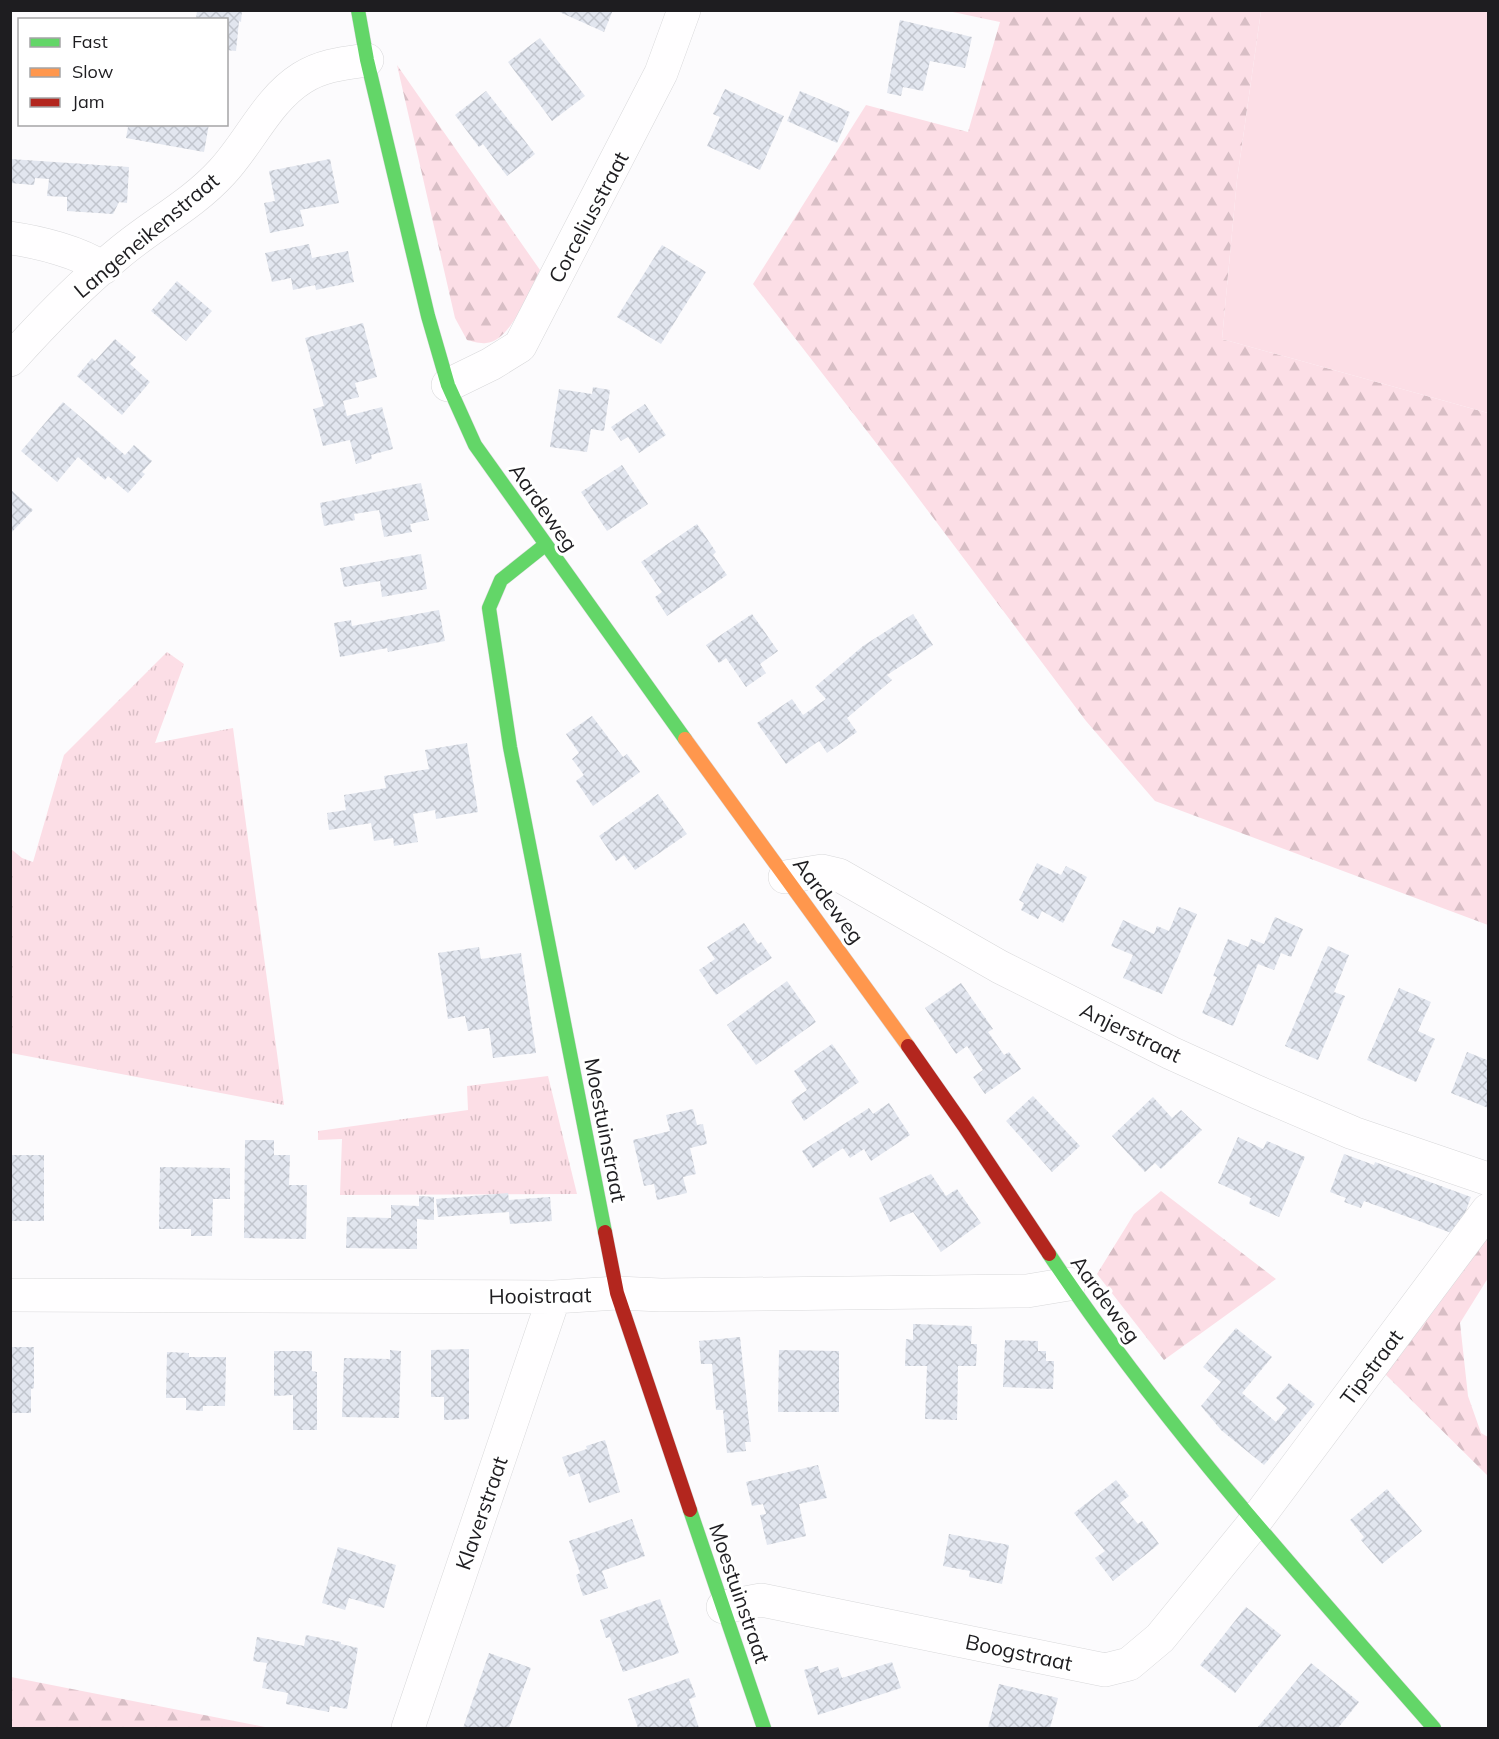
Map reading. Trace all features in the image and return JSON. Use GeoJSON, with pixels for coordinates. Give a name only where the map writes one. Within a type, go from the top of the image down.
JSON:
{"type":"FeatureCollection","features":[{"type":"Feature","properties":{"kind":"street","name":"Aardeweg"},"geometry":{"type":"LineString","coordinates":[[358,10],[428,316],[448,385],[475,445],[785,877],[856,972],[964,1126],[1069,1284],[1145,1389],[1254,1523],[1434,1728]]}},
{"type":"Feature","properties":{"kind":"street","name":"Corceliusstraat"},"geometry":{"type":"LineString","coordinates":[[448,385],[491,364],[520,345],[656,83],[684,10]]}},
{"type":"Feature","properties":{"kind":"street","name":"Langeneikenstraat"},"geometry":{"type":"LineString","coordinates":[[10,360],[45,320],[119,253],[196,197],[224,171],[283,92],[304,77],[331,65],[368,60]]}},
{"type":"Feature","properties":{"kind":"street"},"geometry":{"type":"LineString","coordinates":[[10,238],[27,240],[90,259],[103,268]]}},
{"type":"Feature","properties":{"kind":"street","name":"Moestuinstraat"},"geometry":{"type":"LineString","coordinates":[[545,544],[501,580],[489,608],[529,852],[618,1293],[764,1728]]}},
{"type":"Feature","properties":{"kind":"street","name":"Anjerstraat"},"geometry":{"type":"LineString","coordinates":[[785,877],[822,871],[838,875],[1000,967],[1171,1053],[1353,1133],[1488,1179]]}},
{"type":"Feature","properties":{"kind":"street","name":"Tipstraat"},"geometry":{"type":"LineString","coordinates":[[1254,1523],[1488,1210]]}},
{"type":"Feature","properties":{"kind":"street","name":"Hooistraat"},"geometry":{"type":"LineString","coordinates":[[10,1295],[554,1297],[618,1293],[661,1295],[1027,1291],[1069,1284]]}},
{"type":"Feature","properties":{"kind":"street","name":"Klaverstraat"},"geometry":{"type":"LineString","coordinates":[[408,1728],[554,1297]]}},
{"type":"Feature","properties":{"kind":"street","name":"Boogstraat"},"geometry":{"type":"LineString","coordinates":[[723,1607],[761,1600],[1105,1670],[1129,1664],[1160,1638],[1254,1523]]}},
{"type":"Feature","properties":{"kind":"green space"},"geometry":{"type":"Polygon","coordinates":[[[948,11],[1261,11],[1237,180],[1222,339],[1488,413],[1488,925],[1155,801],[1086,721],[904,479],[753,284],[866,105],[968,132],[1000,22],[948,11]]]}},
{"type":"Feature","properties":{"kind":"green space"},"geometry":{"type":"Polygon","coordinates":[[[1261,11],[1488,11],[1488,413],[1222,339],[1237,180],[1261,11]]]}},
{"type":"Feature","properties":{"kind":"green space"},"geometry":{"type":"Polygon","coordinates":[[[397,65],[540,270],[519,313],[504,334],[495,340],[479,343],[467,340],[455,318],[397,65]]]}},
{"type":"Feature","properties":{"kind":"green space"},"geometry":{"type":"Polygon","coordinates":[[[167,652],[184,664],[155,743],[233,728],[284,1105],[11,1053],[11,849],[22,858],[33,862],[64,755],[167,652]]]}},
{"type":"Feature","properties":{"kind":"green space"},"geometry":{"type":"Polygon","coordinates":[[[548,1076],[577,1194],[340,1195],[342,1139],[318,1140],[318,1131],[468,1110],[467,1086],[548,1076]]]}},
{"type":"Feature","properties":{"kind":"green space"},"geometry":{"type":"Polygon","coordinates":[[[1161,1191],[1276,1279],[1164,1360],[1097,1274],[1134,1214],[1161,1191]]]}},
{"type":"Feature","properties":{"kind":"green space"},"geometry":{"type":"Polygon","coordinates":[[[1488,1227],[1488,1278],[1460,1323],[1468,1396],[1481,1433],[1488,1437],[1488,1476],[1384,1373],[1488,1227]]]}},
{"type":"Feature","properties":{"kind":"green space"},"geometry":{"type":"Polygon","coordinates":[[[11,1677],[270,1728],[11,1728],[11,1677]]]}},
{"type":"Feature","properties":{"kind":"building"},"geometry":{"type":"Polygon","coordinates":[[[197,10],[242,10],[236,51],[228,50],[228,18],[196,18],[197,10]]]}},
{"type":"Feature","properties":{"kind":"building"},"geometry":{"type":"Polygon","coordinates":[[[555,10],[613,10],[604,32],[555,10]]]}},
{"type":"Feature","properties":{"kind":"building"},"geometry":{"type":"Polygon","coordinates":[[[900,20],[972,37],[965,68],[930,61],[923,91],[903,87],[901,96],[887,93],[900,20]]]}},
{"type":"Feature","properties":{"kind":"building"},"geometry":{"type":"Polygon","coordinates":[[[540,38],[585,96],[552,121],[508,62],[540,38]]]}},
{"type":"Feature","properties":{"kind":"building"},"geometry":{"type":"Polygon","coordinates":[[[725,89],[784,116],[760,170],[707,146],[720,117],[713,114],[725,89]]]}},
{"type":"Feature","properties":{"kind":"building"},"geometry":{"type":"Polygon","coordinates":[[[486,91],[535,154],[507,176],[483,144],[479,147],[455,115],[486,91]]]}},
{"type":"Feature","properties":{"kind":"building"},"geometry":{"type":"Polygon","coordinates":[[[800,91],[850,112],[837,143],[787,121],[800,91]]]}},
{"type":"Feature","properties":{"kind":"building"},"geometry":{"type":"Polygon","coordinates":[[[126,126],[209,126],[204,152],[126,138],[128,127],[126,126]]]}},
{"type":"Feature","properties":{"kind":"building"},"geometry":{"type":"Polygon","coordinates":[[[10,159],[129,167],[127,203],[119,202],[113,214],[67,211],[67,197],[47,196],[49,179],[35,178],[34,185],[10,183],[10,159]]]}},
{"type":"Feature","properties":{"kind":"building"},"geometry":{"type":"Polygon","coordinates":[[[330,159],[339,203],[300,210],[304,226],[270,233],[264,203],[275,201],[269,171],[330,159]]]}},
{"type":"Feature","properties":{"kind":"building"},"geometry":{"type":"Polygon","coordinates":[[[309,244],[312,258],[348,251],[354,282],[316,290],[315,285],[293,290],[291,278],[272,282],[265,253],[309,244]]]}},
{"type":"Feature","properties":{"kind":"building"},"geometry":{"type":"Polygon","coordinates":[[[662,245],[706,272],[661,344],[617,317],[662,245]]]}},
{"type":"Feature","properties":{"kind":"building"},"geometry":{"type":"Polygon","coordinates":[[[177,281],[212,311],[186,341],[151,311],[177,281]]]}},
{"type":"Feature","properties":{"kind":"building"},"geometry":{"type":"Polygon","coordinates":[[[363,323],[377,377],[355,383],[359,397],[343,401],[347,416],[382,407],[393,449],[371,455],[372,459],[356,464],[350,440],[323,446],[313,409],[324,406],[305,338],[363,323]]]}},
{"type":"Feature","properties":{"kind":"building"},"geometry":{"type":"Polygon","coordinates":[[[115,339],[136,357],[130,364],[150,382],[122,415],[77,376],[92,358],[95,361],[115,339]]]}},
{"type":"Feature","properties":{"kind":"building"},"geometry":{"type":"Polygon","coordinates":[[[593,387],[610,390],[604,431],[591,429],[587,452],[550,447],[559,389],[592,394],[593,387]]]}},
{"type":"Feature","properties":{"kind":"building"},"geometry":{"type":"Polygon","coordinates":[[[63,402],[125,455],[134,445],[152,461],[142,472],[145,474],[128,493],[108,476],[105,480],[78,457],[57,482],[21,451],[63,402]]]}},
{"type":"Feature","properties":{"kind":"building"},"geometry":{"type":"Polygon","coordinates":[[[645,404],[666,435],[639,453],[628,437],[621,441],[611,427],[645,404]]]}},
{"type":"Feature","properties":{"kind":"building"},"geometry":{"type":"Polygon","coordinates":[[[622,465],[648,504],[607,531],[581,492],[622,465]]]}},
{"type":"Feature","properties":{"kind":"building"},"geometry":{"type":"Polygon","coordinates":[[[421,483],[429,520],[410,524],[412,532],[384,537],[379,510],[354,514],[355,520],[324,526],[320,503],[421,483]]]}},
{"type":"Feature","properties":{"kind":"building"},"geometry":{"type":"Polygon","coordinates":[[[10,489],[33,510],[10,534],[10,489]]]}},
{"type":"Feature","properties":{"kind":"building"},"geometry":{"type":"Polygon","coordinates":[[[697,524],[716,552],[713,555],[727,575],[667,616],[655,597],[662,592],[641,562],[697,524]]]}},
{"type":"Feature","properties":{"kind":"building"},"geometry":{"type":"Polygon","coordinates":[[[421,554],[427,589],[382,597],[380,581],[344,587],[340,568],[421,554]]]}},
{"type":"Feature","properties":{"kind":"building"},"geometry":{"type":"Polygon","coordinates":[[[439,610],[445,641],[388,652],[387,648],[340,657],[334,623],[351,620],[352,626],[439,610]]]}},
{"type":"Feature","properties":{"kind":"building"},"geometry":{"type":"Polygon","coordinates":[[[752,614],[778,651],[760,664],[766,673],[746,687],[726,658],[719,663],[706,645],[752,614]]]}},
{"type":"Feature","properties":{"kind":"building"},"geometry":{"type":"Polygon","coordinates":[[[913,614],[933,645],[887,675],[892,680],[847,718],[857,732],[827,753],[819,741],[786,764],[757,723],[792,699],[803,715],[826,699],[815,687],[863,646],[913,614]]]}},
{"type":"Feature","properties":{"kind":"building"},"geometry":{"type":"Polygon","coordinates":[[[592,716],[623,757],[627,754],[640,772],[593,806],[576,781],[584,775],[572,759],[579,753],[566,734],[592,716]]]}},
{"type":"Feature","properties":{"kind":"building"},"geometry":{"type":"Polygon","coordinates":[[[467,743],[478,812],[436,819],[435,810],[413,814],[418,842],[394,846],[393,838],[374,841],[371,823],[329,830],[327,813],[346,810],[344,795],[386,788],[384,776],[429,769],[425,750],[467,743]]]}},
{"type":"Feature","properties":{"kind":"building"},"geometry":{"type":"Polygon","coordinates":[[[658,794],[687,834],[635,870],[624,855],[616,861],[599,836],[658,794]]]}},
{"type":"Feature","properties":{"kind":"building"},"geometry":{"type":"Polygon","coordinates":[[[1037,863],[1061,875],[1066,866],[1087,877],[1063,923],[1042,911],[1038,919],[1021,910],[1024,903],[1019,900],[1037,863]]]}},
{"type":"Feature","properties":{"kind":"building"},"geometry":{"type":"Polygon","coordinates":[[[1179,907],[1197,914],[1162,994],[1123,978],[1133,955],[1111,946],[1123,920],[1154,934],[1157,926],[1169,931],[1179,907]]]}},
{"type":"Feature","properties":{"kind":"building"},"geometry":{"type":"Polygon","coordinates":[[[1275,917],[1303,929],[1291,957],[1281,953],[1274,970],[1258,964],[1233,1026],[1202,1013],[1217,977],[1213,976],[1228,939],[1248,947],[1251,939],[1264,944],[1275,917]]]}},
{"type":"Feature","properties":{"kind":"building"},"geometry":{"type":"Polygon","coordinates":[[[744,923],[758,944],[761,942],[772,958],[716,995],[699,970],[715,959],[707,947],[744,923]]]}},
{"type":"Feature","properties":{"kind":"building"},"geometry":{"type":"Polygon","coordinates":[[[1328,946],[1349,955],[1334,992],[1345,996],[1318,1060],[1285,1046],[1328,946]]]}},
{"type":"Feature","properties":{"kind":"building"},"geometry":{"type":"Polygon","coordinates":[[[479,947],[481,959],[521,953],[536,1053],[493,1058],[489,1028],[468,1031],[465,1016],[448,1019],[438,953],[479,947]]]}},
{"type":"Feature","properties":{"kind":"building"},"geometry":{"type":"Polygon","coordinates":[[[787,981],[816,1022],[756,1065],[727,1025],[787,981]]]}},
{"type":"Feature","properties":{"kind":"building"},"geometry":{"type":"Polygon","coordinates":[[[961,983],[993,1029],[988,1032],[1004,1055],[1009,1052],[1021,1069],[985,1094],[973,1077],[983,1070],[967,1046],[956,1054],[925,1008],[961,983]]]}},
{"type":"Feature","properties":{"kind":"building"},"geometry":{"type":"Polygon","coordinates":[[[1399,988],[1431,1002],[1418,1031],[1435,1039],[1416,1082],[1367,1060],[1399,988]]]}},
{"type":"Feature","properties":{"kind":"building"},"geometry":{"type":"Polygon","coordinates":[[[832,1044],[859,1082],[804,1121],[791,1101],[807,1090],[794,1071],[832,1044]]]}},
{"type":"Feature","properties":{"kind":"building"},"geometry":{"type":"Polygon","coordinates":[[[1467,1052],[1487,1060],[1488,1056],[1488,1108],[1451,1093],[1467,1052]]]}},
{"type":"Feature","properties":{"kind":"building"},"geometry":{"type":"Polygon","coordinates":[[[1033,1096],[1080,1146],[1052,1172],[1006,1121],[1033,1096]]]}},
{"type":"Feature","properties":{"kind":"building"},"geometry":{"type":"Polygon","coordinates":[[[1153,1097],[1172,1118],[1181,1110],[1202,1130],[1161,1169],[1155,1163],[1145,1172],[1112,1136],[1153,1097]]]}},
{"type":"Feature","properties":{"kind":"building"},"geometry":{"type":"Polygon","coordinates":[[[889,1103],[910,1135],[871,1161],[864,1149],[850,1158],[843,1148],[813,1168],[802,1151],[869,1108],[873,1114],[889,1103]]]}},
{"type":"Feature","properties":{"kind":"building"},"geometry":{"type":"Polygon","coordinates":[[[693,1109],[697,1125],[703,1124],[707,1144],[690,1148],[696,1174],[683,1177],[687,1193],[657,1200],[654,1184],[644,1186],[633,1140],[670,1131],[666,1115],[693,1109]]]}},
{"type":"Feature","properties":{"kind":"building"},"geometry":{"type":"Polygon","coordinates":[[[1238,1137],[1263,1149],[1267,1141],[1305,1157],[1279,1217],[1249,1204],[1251,1198],[1218,1183],[1238,1137]]]}},
{"type":"Feature","properties":{"kind":"building"},"geometry":{"type":"Polygon","coordinates":[[[245,1140],[274,1140],[274,1155],[290,1155],[289,1185],[307,1185],[306,1239],[244,1238],[245,1140]]]}},
{"type":"Feature","properties":{"kind":"building"},"geometry":{"type":"Polygon","coordinates":[[[1344,1154],[1374,1165],[1375,1162],[1471,1197],[1457,1235],[1364,1201],[1361,1208],[1344,1202],[1346,1198],[1330,1192],[1344,1154]]]}},
{"type":"Feature","properties":{"kind":"building"},"geometry":{"type":"Polygon","coordinates":[[[10,1155],[44,1155],[44,1221],[10,1221],[10,1155]]]}},
{"type":"Feature","properties":{"kind":"building"},"geometry":{"type":"Polygon","coordinates":[[[160,1167],[230,1168],[230,1199],[213,1199],[212,1236],[191,1236],[191,1229],[159,1229],[160,1167]]]}},
{"type":"Feature","properties":{"kind":"building"},"geometry":{"type":"Polygon","coordinates":[[[931,1174],[946,1196],[957,1189],[981,1223],[941,1252],[913,1212],[890,1222],[879,1198],[931,1174]]]}},
{"type":"Feature","properties":{"kind":"building"},"geometry":{"type":"Polygon","coordinates":[[[508,1193],[509,1200],[550,1197],[552,1221],[510,1224],[509,1212],[438,1217],[436,1199],[508,1193]]]}},
{"type":"Feature","properties":{"kind":"building"},"geometry":{"type":"Polygon","coordinates":[[[419,1196],[434,1197],[434,1220],[417,1219],[417,1249],[346,1248],[347,1217],[391,1218],[391,1205],[419,1206],[419,1196]]]}},
{"type":"Feature","properties":{"kind":"building"},"geometry":{"type":"Polygon","coordinates":[[[913,1324],[972,1326],[971,1344],[977,1344],[976,1366],[958,1366],[957,1420],[925,1419],[927,1366],[905,1366],[906,1339],[913,1340],[913,1324]]]}},
{"type":"Feature","properties":{"kind":"building"},"geometry":{"type":"Polygon","coordinates":[[[1236,1328],[1272,1357],[1242,1393],[1276,1422],[1287,1408],[1276,1398],[1289,1383],[1315,1404],[1264,1465],[1221,1430],[1201,1406],[1221,1382],[1203,1367],[1236,1328]]]}},
{"type":"Feature","properties":{"kind":"building"},"geometry":{"type":"Polygon","coordinates":[[[740,1337],[751,1442],[745,1442],[746,1451],[727,1453],[723,1410],[716,1410],[712,1364],[701,1364],[699,1341],[740,1337]]]}},
{"type":"Feature","properties":{"kind":"building"},"geometry":{"type":"Polygon","coordinates":[[[1005,1340],[1038,1341],[1038,1351],[1046,1351],[1046,1361],[1054,1361],[1053,1389],[1003,1387],[1005,1340]]]}},
{"type":"Feature","properties":{"kind":"building"},"geometry":{"type":"Polygon","coordinates":[[[10,1347],[34,1347],[34,1388],[31,1389],[31,1413],[10,1413],[10,1347]]]}},
{"type":"Feature","properties":{"kind":"building"},"geometry":{"type":"Polygon","coordinates":[[[469,1349],[469,1419],[444,1420],[444,1397],[431,1397],[431,1350],[469,1349]]]}},
{"type":"Feature","properties":{"kind":"building"},"geometry":{"type":"Polygon","coordinates":[[[390,1350],[401,1351],[399,1418],[342,1417],[344,1358],[390,1359],[390,1350]]]}},
{"type":"Feature","properties":{"kind":"building"},"geometry":{"type":"Polygon","coordinates":[[[779,1350],[839,1351],[839,1412],[778,1412],[779,1350]]]}},
{"type":"Feature","properties":{"kind":"building"},"geometry":{"type":"Polygon","coordinates":[[[274,1351],[312,1351],[312,1371],[317,1372],[317,1430],[293,1430],[293,1395],[274,1396],[274,1351]]]}},
{"type":"Feature","properties":{"kind":"building"},"geometry":{"type":"Polygon","coordinates":[[[167,1352],[189,1353],[189,1357],[226,1357],[225,1406],[203,1406],[203,1411],[186,1410],[186,1398],[166,1398],[167,1352]]]}},
{"type":"Feature","properties":{"kind":"building"},"geometry":{"type":"Polygon","coordinates":[[[605,1440],[620,1492],[589,1503],[579,1473],[569,1477],[562,1457],[605,1440]]]}},
{"type":"Feature","properties":{"kind":"building"},"geometry":{"type":"Polygon","coordinates":[[[818,1465],[827,1498],[799,1504],[806,1536],[767,1545],[760,1515],[766,1514],[763,1504],[752,1506],[746,1482],[818,1465]]]}},
{"type":"Feature","properties":{"kind":"building"},"geometry":{"type":"Polygon","coordinates":[[[1116,1480],[1129,1496],[1120,1503],[1138,1524],[1142,1521],[1159,1544],[1113,1581],[1095,1558],[1105,1551],[1074,1513],[1116,1480]]]}},
{"type":"Feature","properties":{"kind":"building"},"geometry":{"type":"Polygon","coordinates":[[[1387,1489],[1422,1531],[1382,1564],[1361,1540],[1364,1537],[1350,1520],[1387,1489]]]}},
{"type":"Feature","properties":{"kind":"building"},"geometry":{"type":"Polygon","coordinates":[[[632,1519],[645,1556],[602,1571],[608,1588],[583,1596],[576,1575],[580,1573],[569,1541],[632,1519]]]}},
{"type":"Feature","properties":{"kind":"building"},"geometry":{"type":"Polygon","coordinates":[[[949,1534],[1009,1545],[1002,1584],[969,1577],[970,1571],[943,1566],[949,1534]]]}},
{"type":"Feature","properties":{"kind":"building"},"geometry":{"type":"Polygon","coordinates":[[[338,1547],[396,1565],[384,1608],[349,1598],[345,1610],[322,1603],[338,1547]]]}},
{"type":"Feature","properties":{"kind":"building"},"geometry":{"type":"Polygon","coordinates":[[[660,1599],[679,1653],[623,1672],[610,1637],[606,1638],[600,1620],[660,1599]]]}},
{"type":"Feature","properties":{"kind":"building"},"geometry":{"type":"Polygon","coordinates":[[[1246,1607],[1281,1635],[1235,1693],[1200,1665],[1246,1607]]]}},
{"type":"Feature","properties":{"kind":"building"},"geometry":{"type":"Polygon","coordinates":[[[306,1635],[358,1648],[347,1709],[330,1706],[329,1712],[286,1704],[288,1693],[262,1688],[267,1663],[253,1661],[257,1637],[304,1646],[306,1635]]]}},
{"type":"Feature","properties":{"kind":"building"},"geometry":{"type":"Polygon","coordinates":[[[489,1653],[531,1668],[509,1728],[463,1728],[489,1653]]]}},
{"type":"Feature","properties":{"kind":"building"},"geometry":{"type":"Polygon","coordinates":[[[892,1662],[901,1688],[818,1715],[804,1670],[818,1666],[820,1673],[838,1667],[842,1678],[892,1662]]]}},
{"type":"Feature","properties":{"kind":"building"},"geometry":{"type":"Polygon","coordinates":[[[1311,1663],[1359,1702],[1338,1728],[1257,1728],[1311,1663]]]}},
{"type":"Feature","properties":{"kind":"building"},"geometry":{"type":"Polygon","coordinates":[[[689,1678],[696,1697],[689,1699],[699,1728],[638,1728],[628,1699],[689,1678]]]}},
{"type":"Feature","properties":{"kind":"building"},"geometry":{"type":"Polygon","coordinates":[[[999,1684],[1058,1698],[1050,1728],[988,1728],[999,1684]]]}},
{"type":"Feature","properties":{"kind":"traffic: fast"},"geometry":{"type":"LineString","coordinates":[[358,10],[367,60],[428,316],[448,385],[475,445],[685,739]]}},
{"type":"Feature","properties":{"kind":"traffic: fast"},"geometry":{"type":"LineString","coordinates":[[545,545],[501,580],[489,608],[510,747],[605,1232]]}},
{"type":"Feature","properties":{"kind":"traffic: fast"},"geometry":{"type":"LineString","coordinates":[[1049,1254],[1092,1317],[1185,1438],[1283,1556],[1434,1728]]}},
{"type":"Feature","properties":{"kind":"traffic: fast"},"geometry":{"type":"LineString","coordinates":[[690,1510],[764,1728]]}},
{"type":"Feature","properties":{"kind":"traffic: slow"},"geometry":{"type":"LineString","coordinates":[[685,739],[908,1046]]}},
{"type":"Feature","properties":{"kind":"traffic: jam"},"geometry":{"type":"LineString","coordinates":[[908,1046],[1049,1254]]}},
{"type":"Feature","properties":{"kind":"traffic: jam"},"geometry":{"type":"LineString","coordinates":[[605,1232],[617,1293],[690,1510]]}}]}
